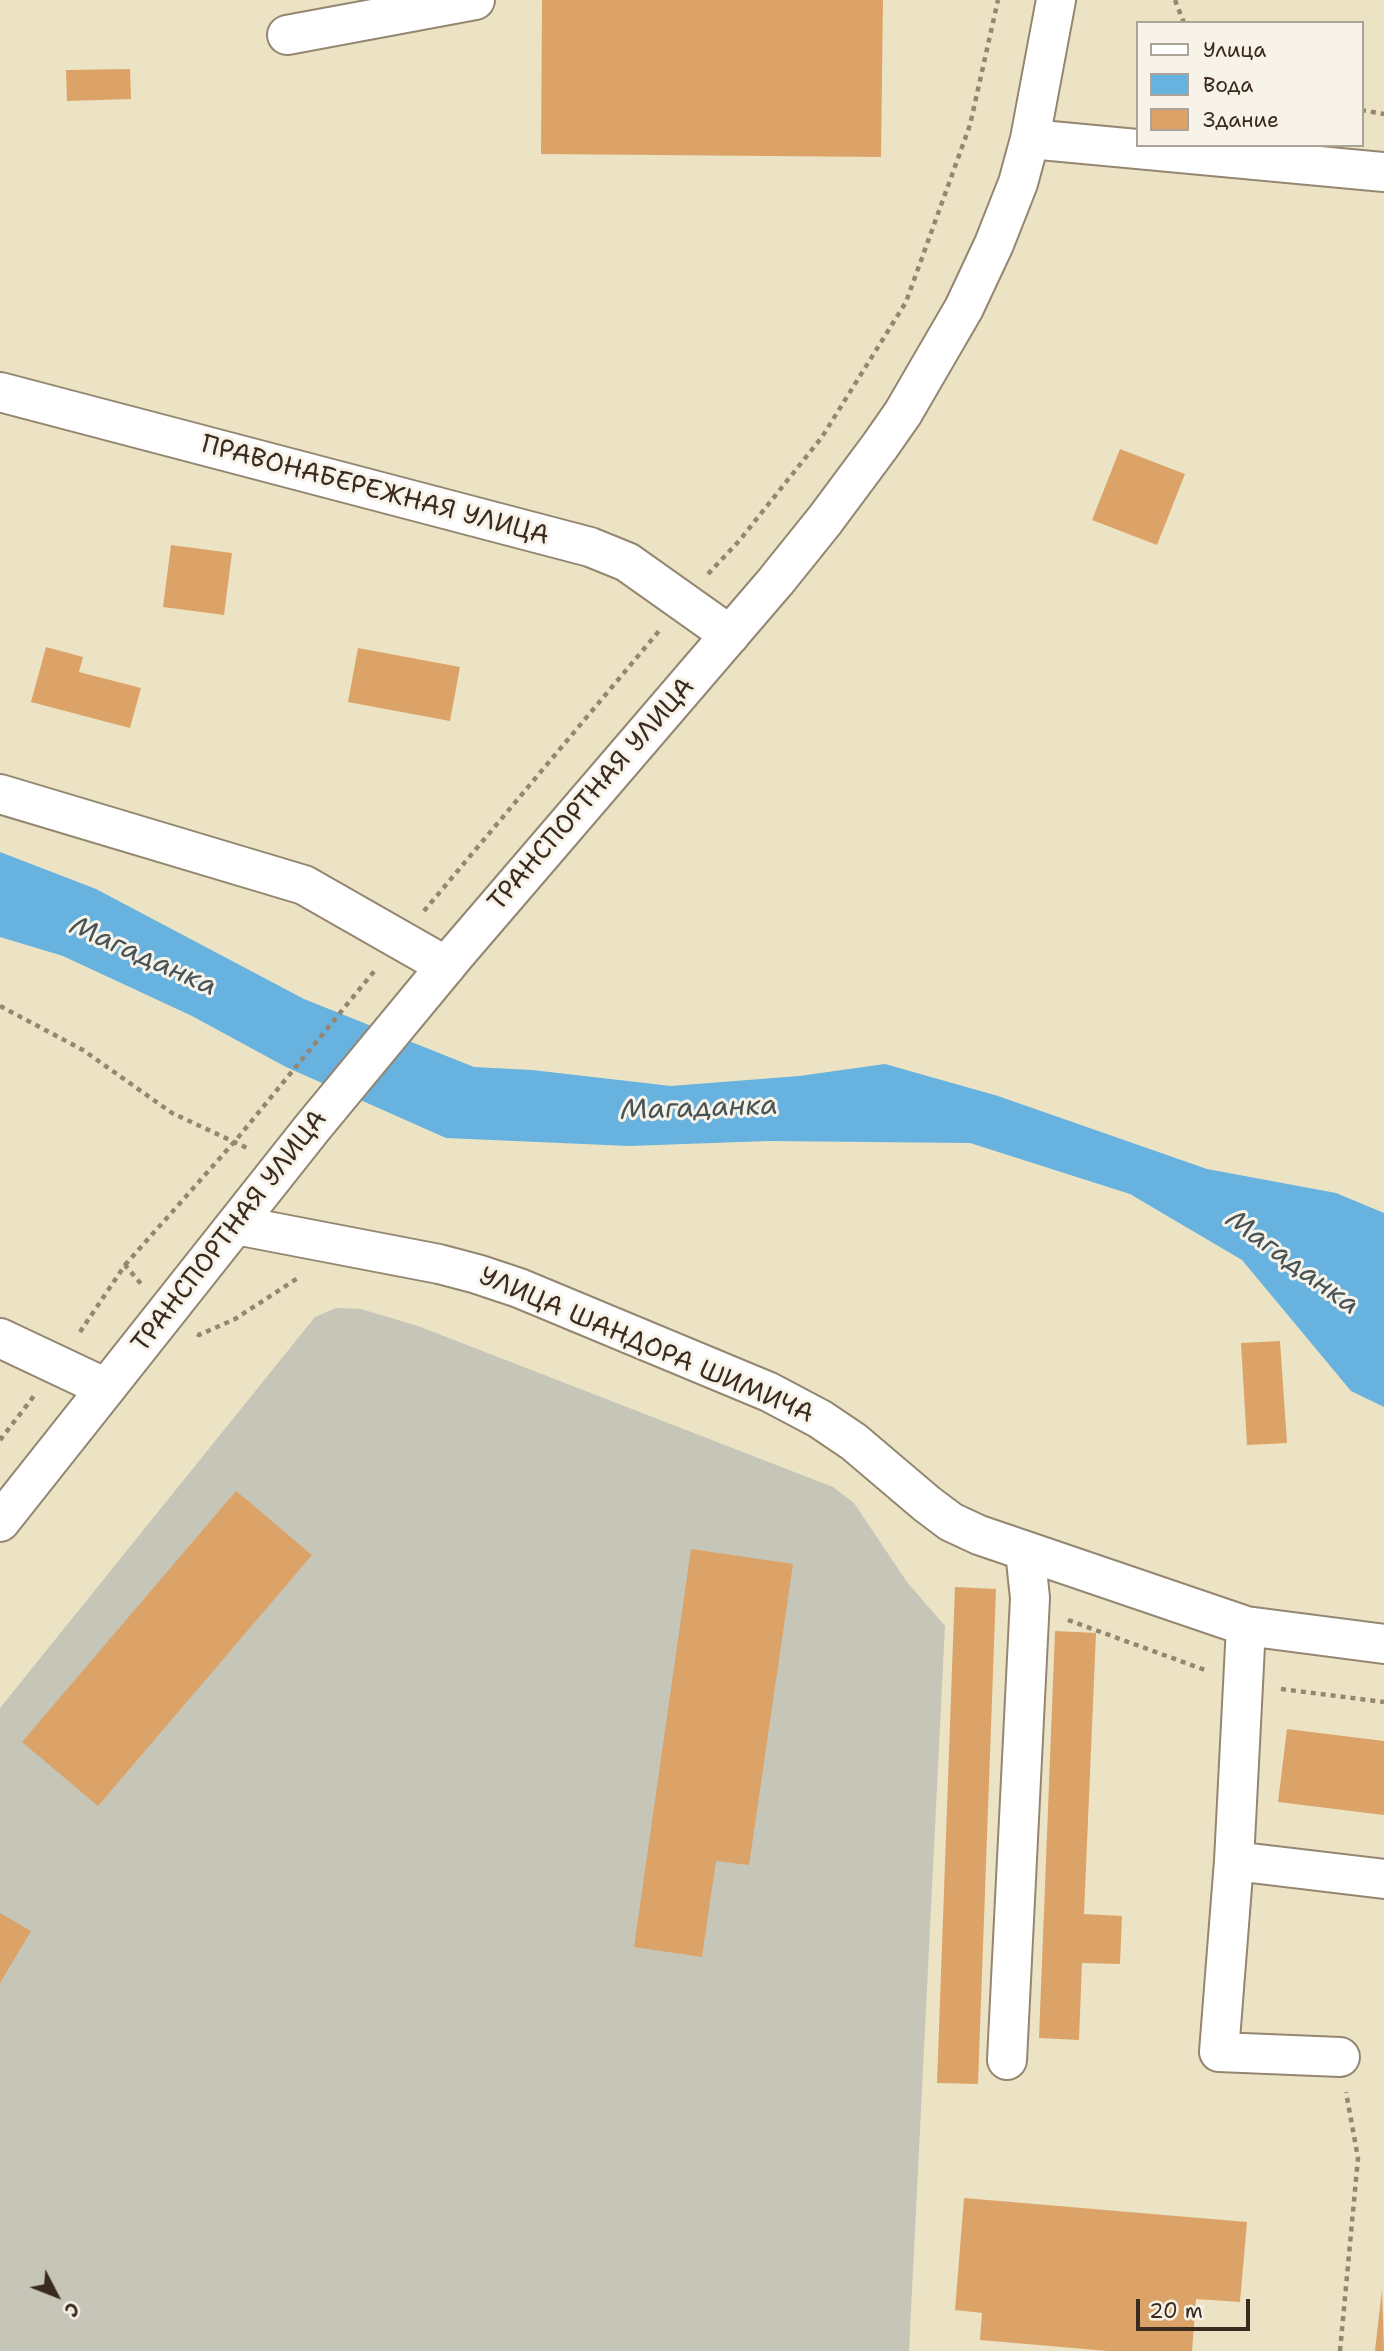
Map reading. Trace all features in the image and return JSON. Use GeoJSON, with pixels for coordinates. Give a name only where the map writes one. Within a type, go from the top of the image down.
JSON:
{"type":"FeatureCollection","features":[{"type":"Feature","properties":{"kind":"street"},"geometry":{"type":"LineString","coordinates":[[287,35],[475,0]]}},
{"type":"Feature","properties":{"kind":"street","name":"ТРАНСПОРТНАЯ УЛИЦА"},"geometry":{"type":"LineString","coordinates":[[0,1522],[283,1164],[418,999],[825,520],[903,413],[964,308],[994,244],[1018,183],[1030,139],[1056,0]]}},
{"type":"Feature","properties":{"kind":"street"},"geometry":{"type":"LineString","coordinates":[[1030,139],[1384,172]]}},
{"type":"Feature","properties":{"kind":"street","name":"ПРАВОНАБЕРЕЖНАЯ УЛИЦА"},"geometry":{"type":"LineString","coordinates":[[0,392],[590,547],[628,562],[730,635]]}},
{"type":"Feature","properties":{"kind":"street"},"geometry":{"type":"LineString","coordinates":[[0,794],[304,885],[446,966]]}},
{"type":"Feature","properties":{"kind":"street","name":"УЛИЦА ШАНДОРА ШИМИЧА"},"geometry":{"type":"LineString","coordinates":[[236,1225],[439,1264],[519,1288],[769,1392],[820,1419],[854,1442],[926,1504],[951,1522],[979,1535],[1246,1626],[1384,1644]]}},
{"type":"Feature","properties":{"kind":"street"},"geometry":{"type":"LineString","coordinates":[[0,1338],[106,1388]]}},
{"type":"Feature","properties":{"kind":"street"},"geometry":{"type":"LineString","coordinates":[[1007,2060],[1030,1598],[1025,1551]]}},
{"type":"Feature","properties":{"kind":"street"},"geometry":{"type":"LineString","coordinates":[[1246,1626],[1234,1861],[1219,2052],[1340,2056]]}},
{"type":"Feature","properties":{"kind":"street"},"geometry":{"type":"LineString","coordinates":[[1234,1861],[1384,1879]]}},
{"type":"Feature","properties":{"kind":"path"},"geometry":{"type":"LineString","coordinates":[[125,1265],[235,1141],[684,601],[739,541],[822,437],[906,302],[970,125],[998,0]]}},
{"type":"Feature","properties":{"kind":"path"},"geometry":{"type":"LineString","coordinates":[[1175,0],[1183,21]]}},
{"type":"Feature","properties":{"kind":"path"},"geometry":{"type":"LineString","coordinates":[[1363,110],[1384,114]]}},
{"type":"Feature","properties":{"kind":"path"},"geometry":{"type":"LineString","coordinates":[[0,1006],[83,1050],[172,1113],[283,1164]]}},
{"type":"Feature","properties":{"kind":"path"},"geometry":{"type":"LineString","coordinates":[[1340,2056],[1358,2158],[1340,2351]]}},
{"type":"Feature","properties":{"kind":"shaded area"},"geometry":{"type":"Polygon","coordinates":[[[336,1308],[361,1309],[418,1326],[833,1487],[854,1503],[907,1582],[945,1626],[909,2351],[0,2351],[0,1708],[315,1317],[336,1308]]]}},
{"type":"Feature","properties":{"kind":"water","name":"Магаданка"},"geometry":{"type":"Polygon","coordinates":[[[0,852],[96,889],[304,999],[474,1067],[532,1070],[671,1086],[799,1076],[885,1064],[998,1096],[1207,1169],[1336,1193],[1384,1213],[1384,1407],[1351,1391],[1242,1260],[1130,1194],[970,1143],[768,1141],[629,1146],[446,1138],[286,1067],[192,1016],[63,956],[0,937],[0,852]]]}},
{"type":"Feature","properties":{"kind":"building"},"geometry":{"type":"Polygon","coordinates":[[[542,0],[883,0],[881,157],[541,154],[542,0]]]}},
{"type":"Feature","properties":{"kind":"building"},"geometry":{"type":"Polygon","coordinates":[[[130,69],[131,99],[67,101],[66,70],[130,69]]]}},
{"type":"Feature","properties":{"kind":"building"},"geometry":{"type":"Polygon","coordinates":[[[1120,449],[1185,474],[1157,545],[1092,520],[1120,449]]]}},
{"type":"Feature","properties":{"kind":"building"},"geometry":{"type":"Polygon","coordinates":[[[171,545],[232,553],[224,615],[163,607],[171,545]]]}},
{"type":"Feature","properties":{"kind":"building"},"geometry":{"type":"Polygon","coordinates":[[[46,647],[83,657],[79,672],[141,688],[130,728],[31,702],[46,647]]]}},
{"type":"Feature","properties":{"kind":"building"},"geometry":{"type":"Polygon","coordinates":[[[358,648],[460,667],[450,721],[348,702],[358,648]]]}},
{"type":"Feature","properties":{"kind":"building"},"geometry":{"type":"Polygon","coordinates":[[[1280,1341],[1287,1443],[1247,1445],[1241,1343],[1280,1341]]]}},
{"type":"Feature","properties":{"kind":"building"},"geometry":{"type":"Polygon","coordinates":[[[236,1491],[312,1555],[98,1806],[22,1742],[236,1491]]]}},
{"type":"Feature","properties":{"kind":"building"},"geometry":{"type":"Polygon","coordinates":[[[691,1549],[793,1564],[749,1865],[716,1861],[702,1957],[634,1947],[691,1549]]]}},
{"type":"Feature","properties":{"kind":"building"},"geometry":{"type":"Polygon","coordinates":[[[955,1587],[996,1589],[978,2084],[937,2083],[955,1587]]]}},
{"type":"Feature","properties":{"kind":"building"},"geometry":{"type":"Polygon","coordinates":[[[1055,1631],[1096,1633],[1084,1914],[1122,1916],[1120,1964],[1082,1963],[1079,2040],[1039,2038],[1055,1631]]]}},
{"type":"Feature","properties":{"kind":"building"},"geometry":{"type":"Polygon","coordinates":[[[1287,1729],[1384,1741],[1384,1815],[1278,1802],[1287,1729]]]}},
{"type":"Feature","properties":{"kind":"building"},"geometry":{"type":"Polygon","coordinates":[[[0,1913],[31,1931],[0,1983],[0,1913]]]}},
{"type":"Feature","properties":{"kind":"building"},"geometry":{"type":"Polygon","coordinates":[[[964,2198],[1247,2222],[1240,2302],[1196,2299],[1192,2351],[1108,2351],[980,2340],[982,2313],[955,2310],[964,2198]]]}},
{"type":"Feature","properties":{"kind":"building"},"geometry":{"type":"Polygon","coordinates":[[[1382,2289],[1384,2351],[1375,2351],[1382,2289]]]}}]}
